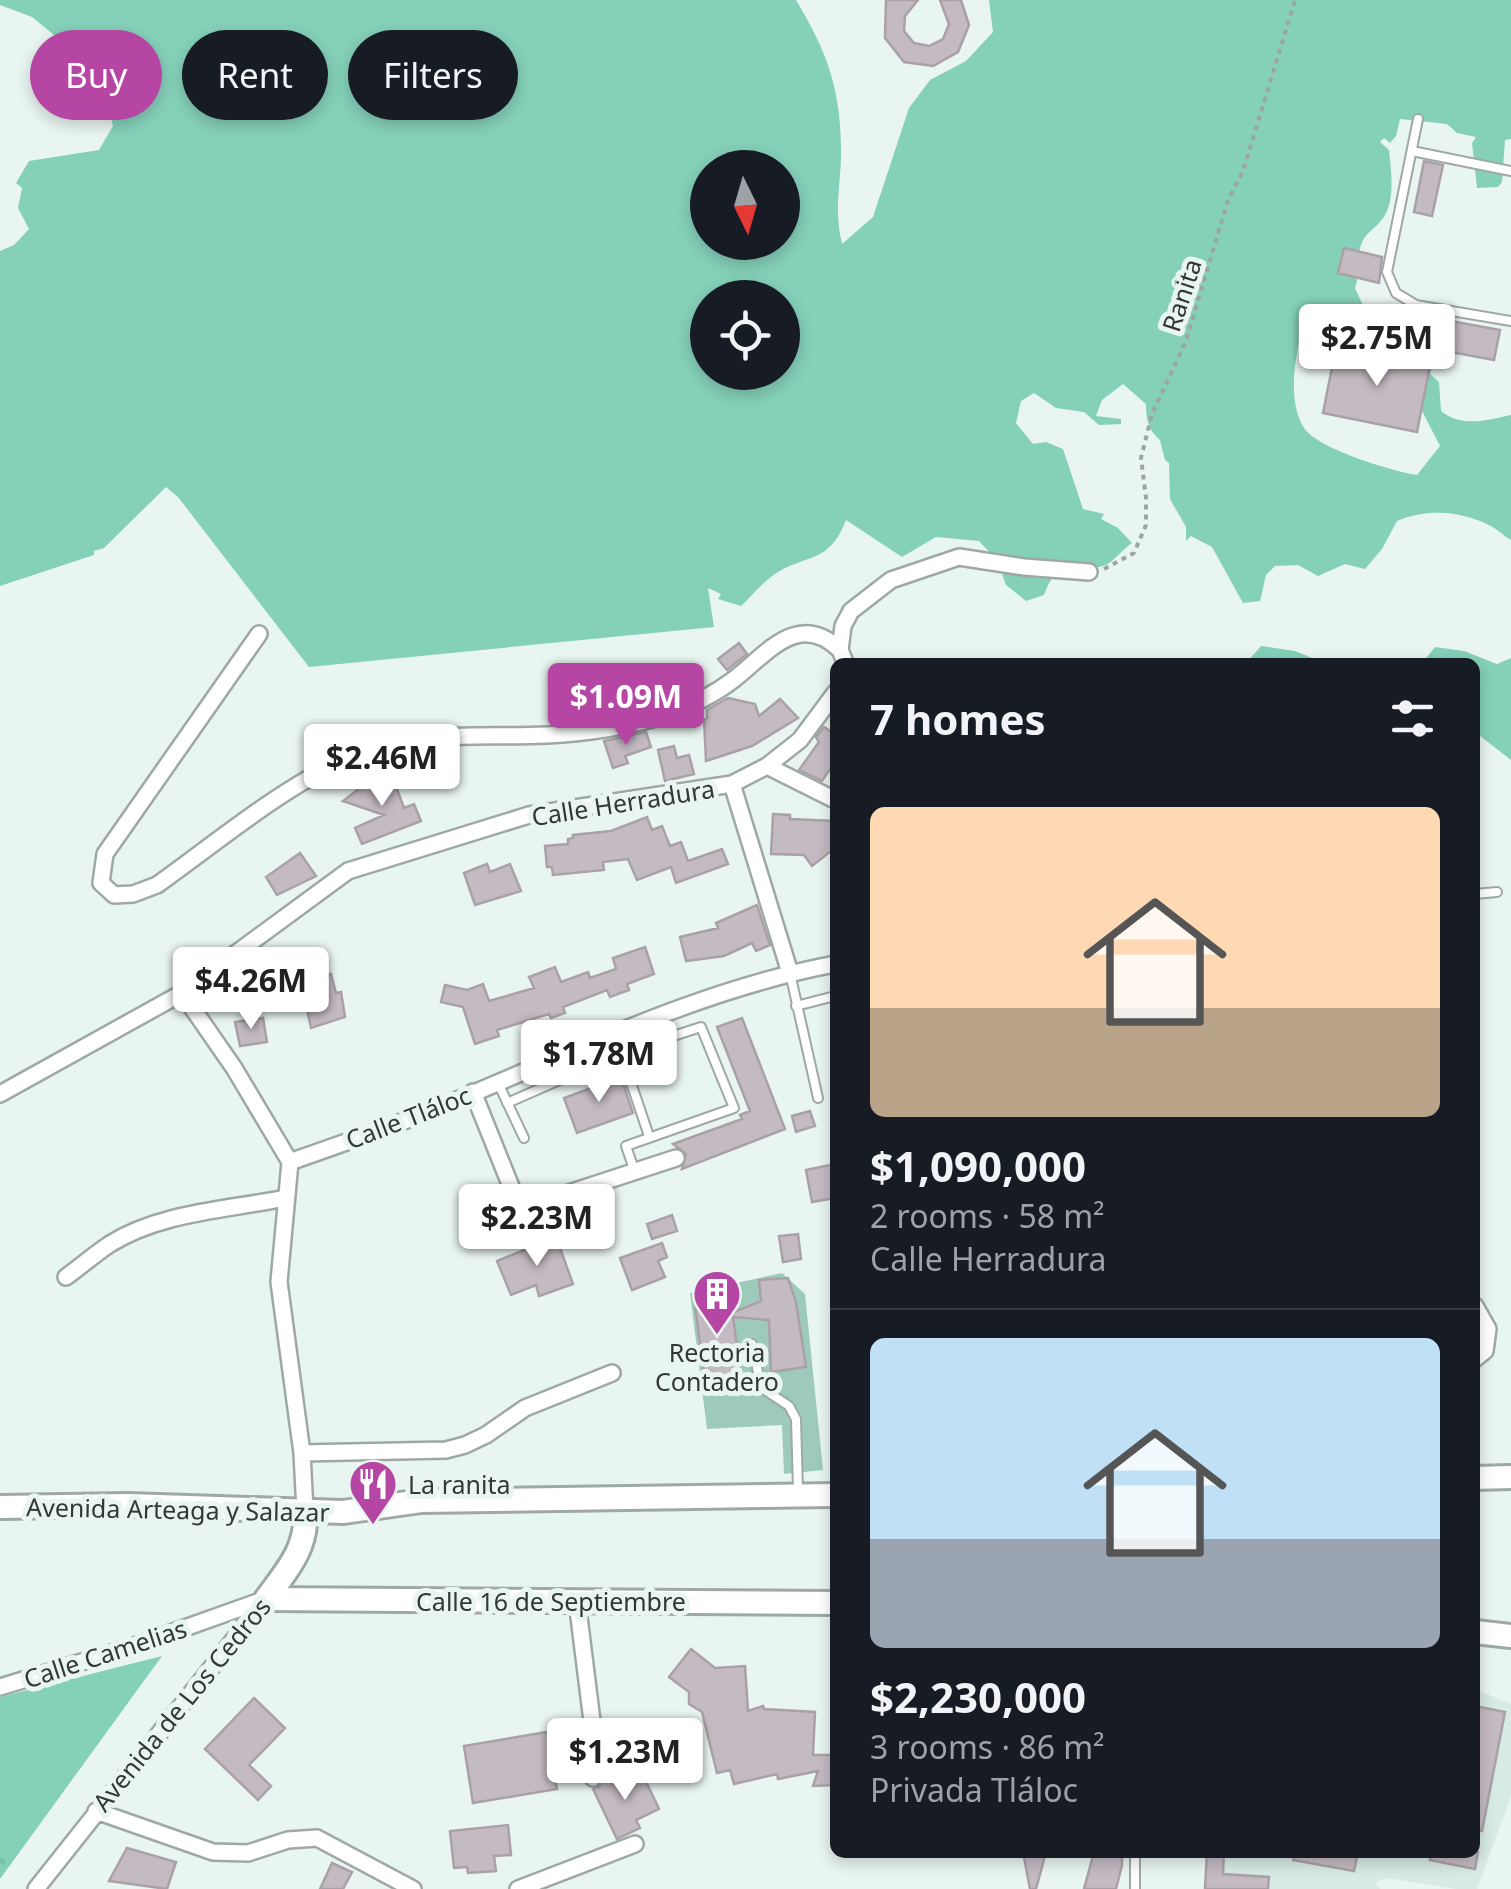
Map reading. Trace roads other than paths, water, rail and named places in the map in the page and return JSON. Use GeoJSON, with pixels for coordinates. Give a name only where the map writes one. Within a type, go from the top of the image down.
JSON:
{"type":"FeatureCollection","features":[{"type":"Feature","properties":{"kind":"street"},"geometry":{"type":"LineString","coordinates":[[842,656],[843,626],[851,611],[892,580],[959,557],[1024,568],[1089,572]]}},
{"type":"Feature","properties":{"kind":"street"},"geometry":{"type":"LineString","coordinates":[[259,634],[105,854],[101,883],[114,895],[133,894],[157,885],[307,780],[380,746],[414,737],[548,735],[634,724],[704,700],[782,639],[814,633],[828,637],[842,656]]}},
{"type":"Feature","properties":{"kind":"street","name":"Calle Herradura"},"geometry":{"type":"LineString","coordinates":[[0,1094],[182,993],[348,871],[529,815],[732,784],[767,766],[800,740],[830,699]]}},
{"type":"Feature","properties":{"kind":"street"},"geometry":{"type":"LineString","coordinates":[[767,766],[830,798]]}},
{"type":"Feature","properties":{"kind":"street"},"geometry":{"type":"LineString","coordinates":[[732,784],[790,973]]}},
{"type":"Feature","properties":{"kind":"street","name":"Calle Tláloc"},"geometry":{"type":"LineString","coordinates":[[290,1162],[691,1004],[790,973],[830,965]]}},
{"type":"Feature","properties":{"kind":"street"},"geometry":{"type":"LineString","coordinates":[[182,993],[234,1068],[290,1162],[279,1282],[306,1511]]}},
{"type":"Feature","properties":{"kind":"street"},"geometry":{"type":"LineString","coordinates":[[473,1092],[520,1209],[676,1158]]}},
{"type":"Feature","properties":{"kind":"street"},"geometry":{"type":"LineString","coordinates":[[66,1277],[113,1242],[157,1224],[284,1198]]}},
{"type":"Feature","properties":{"kind":"street"},"geometry":{"type":"LineString","coordinates":[[1480,1314],[1488,1328],[1486,1351],[1480,1355]]}},
{"type":"Feature","properties":{"kind":"street"},"geometry":{"type":"LineString","coordinates":[[302,1453],[446,1450],[465,1445],[524,1408],[612,1374]]}},
{"type":"Feature","properties":{"kind":"street"},"geometry":{"type":"LineString","coordinates":[[1480,1478],[1511,1477]]}},
{"type":"Feature","properties":{"kind":"street","name":"Avenida Arteaga y Salazar"},"geometry":{"type":"LineString","coordinates":[[0,1507],[128,1505],[343,1512],[421,1501],[830,1495]]}},
{"type":"Feature","properties":{"kind":"street","name":"Avenida de Los Cedros"},"geometry":{"type":"LineString","coordinates":[[36,1889],[266,1599],[303,1546],[306,1511]]}},
{"type":"Feature","properties":{"kind":"street","name":"Calle 16 de Septiembre"},"geometry":{"type":"LineString","coordinates":[[266,1599],[830,1603]]}},
{"type":"Feature","properties":{"kind":"street","name":"Calle Camelias"},"geometry":{"type":"LineString","coordinates":[[0,1687],[137,1645],[266,1599]]}},
{"type":"Feature","properties":{"kind":"street"},"geometry":{"type":"LineString","coordinates":[[577,1600],[593,1730],[593,1778]]}},
{"type":"Feature","properties":{"kind":"street"},"geometry":{"type":"LineString","coordinates":[[1480,1633],[1511,1636]]}},
{"type":"Feature","properties":{"kind":"street"},"geometry":{"type":"LineString","coordinates":[[96,1811],[213,1852],[248,1853],[288,1840],[316,1838],[413,1889]]}},
{"type":"Feature","properties":{"kind":"street"},"geometry":{"type":"LineString","coordinates":[[518,1889],[635,1844]]}},
{"type":"Feature","properties":{"kind":"lane"},"geometry":{"type":"LineString","coordinates":[[1418,119],[1387,272],[1396,292],[1416,304],[1511,322]]}},
{"type":"Feature","properties":{"kind":"lane"},"geometry":{"type":"LineString","coordinates":[[1412,151],[1511,171]]}},
{"type":"Feature","properties":{"kind":"lane"},"geometry":{"type":"LineString","coordinates":[[1480,894],[1497,892]]}},
{"type":"Feature","properties":{"kind":"lane"},"geometry":{"type":"LineString","coordinates":[[790,973],[818,1098]]}},
{"type":"Feature","properties":{"kind":"lane"},"geometry":{"type":"LineString","coordinates":[[796,1006],[830,997]]}},
{"type":"Feature","properties":{"kind":"lane"},"geometry":{"type":"LineString","coordinates":[[635,1172],[626,1146],[734,1108],[691,1004]]}},
{"type":"Feature","properties":{"kind":"lane"},"geometry":{"type":"LineString","coordinates":[[507,1104],[621,1052],[701,1027]]}},
{"type":"Feature","properties":{"kind":"lane"},"geometry":{"type":"LineString","coordinates":[[621,1052],[649,1136]]}},
{"type":"Feature","properties":{"kind":"lane"},"geometry":{"type":"LineString","coordinates":[[497,1082],[524,1138]]}},
{"type":"Feature","properties":{"kind":"lane"},"geometry":{"type":"LineString","coordinates":[[752,1344],[765,1390],[789,1406],[796,1419],[798,1496]]}},
{"type":"Feature","properties":{"kind":"lane"},"geometry":{"type":"LineString","coordinates":[[1135,1889],[1136,1858]]}},
{"type":"Feature","properties":{"kind":"place","name":"Rectoria Contadero"},"geometry":{"type":"Point","coordinates":[717,1336]}},
{"type":"Feature","properties":{"kind":"place","name":"La ranita"},"geometry":{"type":"Point","coordinates":[373,1526]}}]}
